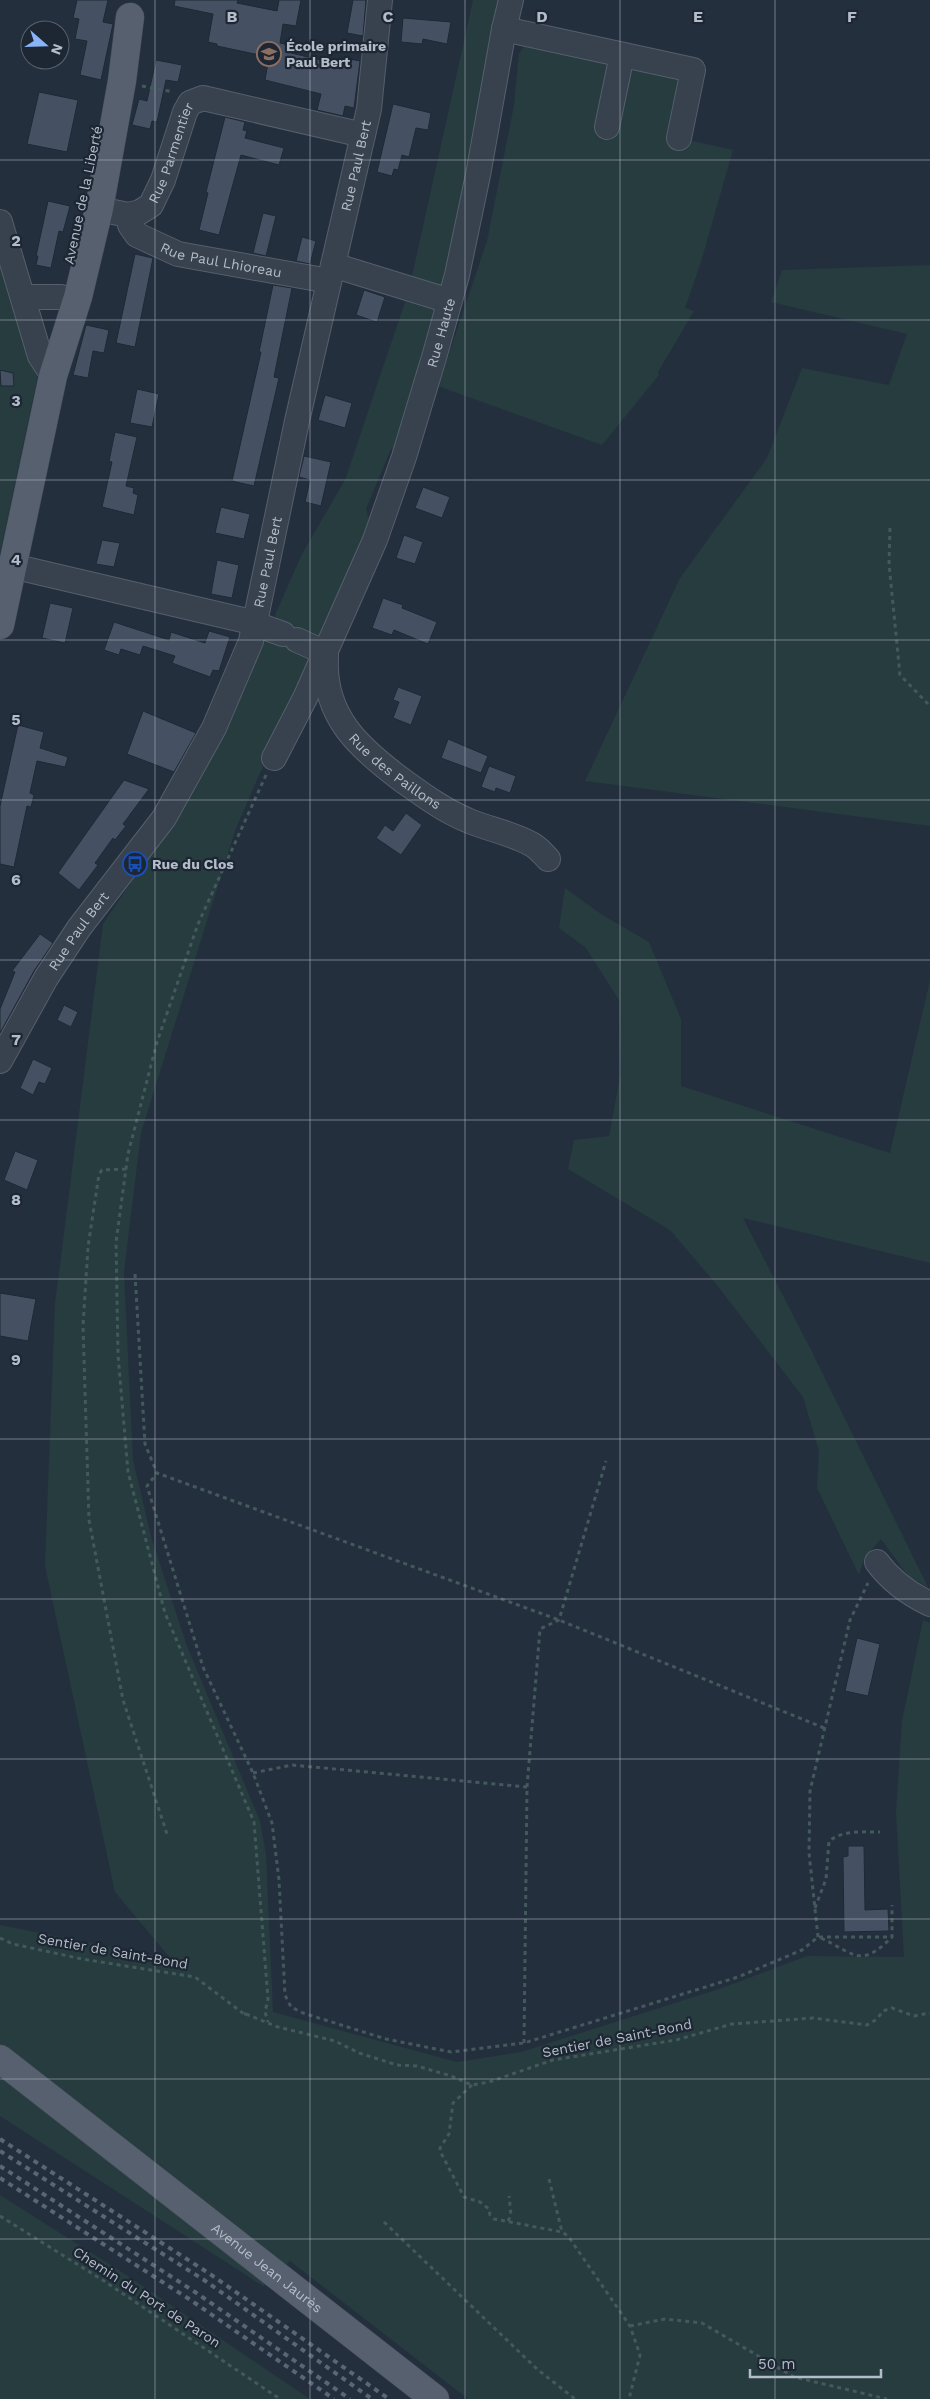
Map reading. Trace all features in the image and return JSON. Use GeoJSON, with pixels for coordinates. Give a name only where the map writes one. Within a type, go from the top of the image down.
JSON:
{"type":"FeatureCollection","features":[{"type":"Feature","properties":{"kind":"main road","name":"Avenue de la Liberté"},"geometry":{"type":"LineString","coordinates":[[0,625],[53,376],[78,297],[99,208],[122,81],[132,8]]}},
{"type":"Feature","properties":{"kind":"main road","name":"Avenue de la Liberté"},"geometry":{"type":"LineString","coordinates":[[53,376],[56,328],[61,297],[103,103],[132,8]]}},
{"type":"Feature","properties":{"kind":"main road","name":"Avenue Jean Jaurès"},"geometry":{"type":"LineString","coordinates":[[0,2059],[435,2399]]}},
{"type":"Feature","properties":{"kind":"street","name":"Rue Paul Bert"},"geometry":{"type":"LineString","coordinates":[[0,1061],[51,969],[79,928],[164,818],[214,728],[251,641],[273,531],[369,109],[380,0]]}},
{"type":"Feature","properties":{"kind":"street","name":"Rue Haute"},"geometry":{"type":"LineString","coordinates":[[274,758],[326,653],[375,540],[406,448],[444,308],[456,275],[478,175],[504,29],[511,0]]}},
{"type":"Feature","properties":{"kind":"street"},"geometry":{"type":"LineString","coordinates":[[504,29],[693,70],[679,138]]}},
{"type":"Feature","properties":{"kind":"street"},"geometry":{"type":"LineString","coordinates":[[607,127],[622,55]]}},
{"type":"Feature","properties":{"kind":"street","name":"Rue Parmentier"},"geometry":{"type":"LineString","coordinates":[[128,215],[140,212],[151,206],[163,180],[185,112],[190,103],[197,100],[203,98],[363,135]]}},
{"type":"Feature","properties":{"kind":"street"},"geometry":{"type":"LineString","coordinates":[[99,208],[128,215]]}},
{"type":"Feature","properties":{"kind":"street","name":"Rue Paul Lhioreau"},"geometry":{"type":"LineString","coordinates":[[128,215],[130,225],[137,235],[178,254],[331,273],[444,308]]}},
{"type":"Feature","properties":{"kind":"street"},"geometry":{"type":"LineString","coordinates":[[0,222],[40,356],[53,376]]}},
{"type":"Feature","properties":{"kind":"street"},"geometry":{"type":"LineString","coordinates":[[23,296],[61,297]]}},
{"type":"Feature","properties":{"kind":"street"},"geometry":{"type":"LineString","coordinates":[[12,566],[255,624],[326,653]]}},
{"type":"Feature","properties":{"kind":"street","name":"Rue des Paillons"},"geometry":{"type":"LineString","coordinates":[[326,653],[325,678],[334,707],[354,740],[373,758],[429,800],[466,820],[532,844],[548,859]]}},
{"type":"Feature","properties":{"kind":"street"},"geometry":{"type":"LineString","coordinates":[[877,1562],[887,1575],[897,1583],[915,1597],[930,1604]]}},
{"type":"Feature","properties":{"kind":"path"},"geometry":{"type":"LineString","coordinates":[[890,528],[889,564],[900,675],[930,706]]}},
{"type":"Feature","properties":{"kind":"path"},"geometry":{"type":"LineString","coordinates":[[268,2022],[265,2012],[268,1999],[254,1822],[166,1613],[128,1472],[118,1355],[116,1242],[128,1154],[157,1042],[198,924],[274,758]]}},
{"type":"Feature","properties":{"kind":"path"},"geometry":{"type":"LineString","coordinates":[[126,1170],[102,1170],[99,1174],[88,1247],[83,1326],[88,1520],[123,1700],[167,1834]]}},
{"type":"Feature","properties":{"kind":"path"},"geometry":{"type":"LineString","coordinates":[[135,1274],[145,1444],[157,1473],[559,1620],[824,1728]]}},
{"type":"Feature","properties":{"kind":"path"},"geometry":{"type":"LineString","coordinates":[[524,2043],[527,1787],[540,1629],[559,1620],[606,1462]]}},
{"type":"Feature","properties":{"kind":"path"},"geometry":{"type":"LineString","coordinates":[[157,1473],[148,1486],[165,1549],[203,1667],[252,1773],[272,1823],[279,1880],[285,1995],[292,2007],[303,2014],[386,2039],[451,2052],[524,2043],[738,1976],[802,1950],[818,1937],[892,1936]]}},
{"type":"Feature","properties":{"kind":"path"},"geometry":{"type":"LineString","coordinates":[[818,1937],[809,1853],[810,1791],[850,1620],[877,1562]]}},
{"type":"Feature","properties":{"kind":"path"},"geometry":{"type":"LineString","coordinates":[[252,1773],[292,1765],[527,1787]]}},
{"type":"Feature","properties":{"kind":"path"},"geometry":{"type":"LineString","coordinates":[[815,1909],[826,1880],[830,1841],[838,1834],[880,1832]]}},
{"type":"Feature","properties":{"kind":"path"},"geometry":{"type":"LineString","coordinates":[[818,1937],[851,1955],[859,1957],[876,1950],[892,1936],[892,1905]]}},
{"type":"Feature","properties":{"kind":"path","name":"Sentier de Saint-Bond"},"geometry":{"type":"LineString","coordinates":[[0,1938],[13,1944],[82,1959],[195,1977],[243,2013],[278,2027],[335,2040],[359,2053],[398,2065],[417,2066],[451,2076],[472,2085],[489,2082],[553,2060],[676,2040],[732,2024],[813,2018],[867,2025],[877,2020],[883,2010],[892,2008],[914,2016],[930,2013]]}},
{"type":"Feature","properties":{"kind":"path"},"geometry":{"type":"LineString","coordinates":[[472,2085],[453,2103],[449,2134],[440,2151],[464,2197],[480,2202],[489,2208],[490,2215],[494,2219],[562,2232],[568,2236],[630,2326],[640,2355],[629,2399]]}},
{"type":"Feature","properties":{"kind":"path"},"geometry":{"type":"LineString","coordinates":[[549,2179],[562,2232]]}},
{"type":"Feature","properties":{"kind":"path"},"geometry":{"type":"LineString","coordinates":[[508,2221],[511,2215],[509,2196]]}},
{"type":"Feature","properties":{"kind":"path","name":"Chemin du Port de Paron"},"geometry":{"type":"LineString","coordinates":[[0,2216],[104,2281],[280,2399]]}},
{"type":"Feature","properties":{"kind":"path"},"geometry":{"type":"LineString","coordinates":[[384,2222],[537,2369],[575,2399]]}},
{"type":"Feature","properties":{"kind":"path"},"geometry":{"type":"LineString","coordinates":[[630,2326],[665,2319],[702,2323],[794,2377],[887,2399]]}},
{"type":"Feature","properties":{"kind":"green space"},"geometry":{"type":"Polygon","coordinates":[[[473,0],[513,0],[504,29],[401,451],[391,449],[366,509],[372,531],[323,634],[312,637],[277,621],[275,615],[302,554],[345,480],[409,290],[473,0]]]}},
{"type":"Feature","properties":{"kind":"green space"},"geometry":{"type":"Polygon","coordinates":[[[527,43],[683,79],[670,136],[733,150],[701,262],[685,308],[694,311],[658,372],[659,375],[602,445],[438,386],[487,241],[514,105],[519,53],[527,43]]]}},
{"type":"Feature","properties":{"kind":"green space"},"geometry":{"type":"Polygon","coordinates":[[[0,250],[35,359],[37,379],[0,553],[0,250]]]}},
{"type":"Feature","properties":{"kind":"green space"},"geometry":{"type":"Polygon","coordinates":[[[930,265],[930,826],[585,781],[680,578],[767,458],[802,368],[889,385],[907,334],[771,302],[782,270],[930,265]]]}},
{"type":"Feature","properties":{"kind":"green space"},"geometry":{"type":"Polygon","coordinates":[[[275,638],[309,658],[311,663],[310,674],[259,775],[235,831],[141,1133],[124,1272],[133,1460],[152,1540],[187,1646],[260,1821],[266,1854],[273,2012],[457,2062],[521,2052],[722,1988],[807,1956],[904,1957],[896,1812],[902,1721],[923,1620],[930,1623],[930,2399],[468,2399],[290,2261],[263,2286],[0,2116],[0,1925],[171,1959],[115,1892],[45,1566],[55,1304],[103,924],[185,801],[263,641],[275,638]]]}},
{"type":"Feature","properties":{"kind":"green space"},"geometry":{"type":"Polygon","coordinates":[[[565,888],[601,914],[649,942],[681,1019],[681,1086],[890,1153],[930,980],[930,1263],[743,1218],[810,1348],[928,1587],[908,1576],[881,1539],[864,1559],[859,1575],[817,1488],[819,1451],[803,1397],[716,1284],[670,1230],[568,1169],[574,1140],[609,1136],[621,1072],[619,1000],[586,948],[559,928],[565,888]]]}},
{"type":"Feature","properties":{"kind":"green space"},"geometry":{"type":"Polygon","coordinates":[[[0,2195],[128,2276],[310,2399],[0,2399],[0,2195]]]}},
{"type":"Feature","properties":{"kind":"building"},"geometry":{"type":"Polygon","coordinates":[[[77,0],[108,0],[103,22],[113,24],[101,80],[80,75],[87,41],[75,39],[79,19],[73,18],[77,0]]]}},
{"type":"Feature","properties":{"kind":"building"},"geometry":{"type":"Polygon","coordinates":[[[175,0],[238,0],[237,3],[277,11],[279,0],[301,0],[296,26],[283,24],[280,43],[293,46],[291,53],[343,65],[345,58],[360,61],[354,108],[345,106],[343,116],[317,110],[321,94],[265,80],[269,57],[217,46],[217,44],[208,42],[213,14],[174,6],[175,0]]]}},
{"type":"Feature","properties":{"kind":"building"},"geometry":{"type":"Polygon","coordinates":[[[353,0],[366,0],[363,36],[347,33],[353,0]]]}},
{"type":"Feature","properties":{"kind":"building"},"geometry":{"type":"Polygon","coordinates":[[[403,18],[451,22],[447,44],[423,39],[422,44],[401,42],[403,18]]]}},
{"type":"Feature","properties":{"kind":"building"},"geometry":{"type":"Polygon","coordinates":[[[156,60],[182,65],[178,82],[166,80],[157,122],[152,121],[150,129],[132,125],[139,99],[147,101],[156,60]]]}},
{"type":"Feature","properties":{"kind":"building"},"geometry":{"type":"Polygon","coordinates":[[[39,92],[78,100],[67,152],[27,144],[39,92]]]}},
{"type":"Feature","properties":{"kind":"building"},"geometry":{"type":"Polygon","coordinates":[[[393,104],[431,113],[428,130],[416,128],[409,157],[402,155],[398,170],[394,169],[392,176],[377,172],[393,104]]]}},
{"type":"Feature","properties":{"kind":"building"},"geometry":{"type":"Polygon","coordinates":[[[225,117],[245,122],[243,130],[247,131],[245,138],[284,148],[279,165],[241,155],[219,235],[199,230],[208,193],[206,192],[225,117]]]}},
{"type":"Feature","properties":{"kind":"building"},"geometry":{"type":"Polygon","coordinates":[[[48,201],[70,206],[63,232],[59,231],[51,268],[36,265],[38,256],[36,256],[48,201]]]}},
{"type":"Feature","properties":{"kind":"building"},"geometry":{"type":"Polygon","coordinates":[[[263,213],[276,216],[266,256],[253,253],[263,213]]]}},
{"type":"Feature","properties":{"kind":"building"},"geometry":{"type":"Polygon","coordinates":[[[302,237],[316,241],[310,264],[296,261],[302,237]]]}},
{"type":"Feature","properties":{"kind":"building"},"geometry":{"type":"Polygon","coordinates":[[[135,254],[153,258],[135,347],[116,343],[135,254]]]}},
{"type":"Feature","properties":{"kind":"building"},"geometry":{"type":"Polygon","coordinates":[[[273,285],[292,288],[274,377],[279,378],[254,486],[232,481],[261,352],[259,352],[273,285]]]}},
{"type":"Feature","properties":{"kind":"building"},"geometry":{"type":"Polygon","coordinates":[[[364,290],[385,297],[377,322],[356,315],[364,290]]]}},
{"type":"Feature","properties":{"kind":"building"},"geometry":{"type":"Polygon","coordinates":[[[86,325],[109,330],[104,353],[93,351],[88,378],[73,375],[86,325]]]}},
{"type":"Feature","properties":{"kind":"building"},"geometry":{"type":"Polygon","coordinates":[[[0,370],[13,373],[14,386],[1,386],[0,370]]]}},
{"type":"Feature","properties":{"kind":"building"},"geometry":{"type":"Polygon","coordinates":[[[137,389],[159,394],[152,427],[130,423],[137,389]]]}},
{"type":"Feature","properties":{"kind":"building"},"geometry":{"type":"Polygon","coordinates":[[[325,395],[352,403],[345,428],[318,420],[325,395]]]}},
{"type":"Feature","properties":{"kind":"building"},"geometry":{"type":"Polygon","coordinates":[[[115,432],[137,437],[126,486],[134,488],[133,493],[138,495],[134,515],[102,507],[112,462],[109,461],[115,432]]]}},
{"type":"Feature","properties":{"kind":"building"},"geometry":{"type":"Polygon","coordinates":[[[304,456],[331,462],[321,506],[305,502],[310,480],[299,477],[304,456]]]}},
{"type":"Feature","properties":{"kind":"building"},"geometry":{"type":"Polygon","coordinates":[[[423,487],[450,497],[442,518],[415,508],[423,487]]]}},
{"type":"Feature","properties":{"kind":"building"},"geometry":{"type":"Polygon","coordinates":[[[221,507],[250,514],[244,539],[215,533],[221,507]]]}},
{"type":"Feature","properties":{"kind":"building"},"geometry":{"type":"Polygon","coordinates":[[[404,535],[423,542],[415,564],[396,558],[404,535]]]}},
{"type":"Feature","properties":{"kind":"building"},"geometry":{"type":"Polygon","coordinates":[[[102,540],[120,543],[114,567],[96,564],[102,540]]]}},
{"type":"Feature","properties":{"kind":"building"},"geometry":{"type":"Polygon","coordinates":[[[217,560],[239,565],[232,598],[211,594],[217,560]]]}},
{"type":"Feature","properties":{"kind":"building"},"geometry":{"type":"Polygon","coordinates":[[[383,598],[403,605],[402,608],[437,622],[428,644],[394,630],[392,635],[372,628],[383,598]]]}},
{"type":"Feature","properties":{"kind":"building"},"geometry":{"type":"Polygon","coordinates":[[[50,603],[73,608],[65,643],[42,638],[50,603]]]}},
{"type":"Feature","properties":{"kind":"building"},"geometry":{"type":"Polygon","coordinates":[[[114,622],[169,640],[171,632],[205,643],[209,631],[230,637],[219,671],[213,670],[210,677],[172,663],[175,656],[143,646],[140,655],[121,649],[119,655],[104,650],[114,622]]]}},
{"type":"Feature","properties":{"kind":"building"},"geometry":{"type":"Polygon","coordinates":[[[398,687],[422,696],[411,725],[393,718],[399,702],[393,700],[398,687]]]}},
{"type":"Feature","properties":{"kind":"building"},"geometry":{"type":"Polygon","coordinates":[[[143,711],[196,733],[174,772],[127,754],[143,711]]]}},
{"type":"Feature","properties":{"kind":"building"},"geometry":{"type":"Polygon","coordinates":[[[18,725],[44,732],[40,748],[68,757],[65,767],[37,761],[30,793],[34,795],[31,807],[27,806],[14,867],[0,864],[0,806],[18,725]]]}},
{"type":"Feature","properties":{"kind":"building"},"geometry":{"type":"Polygon","coordinates":[[[448,739],[488,756],[481,773],[441,758],[448,739]]]}},
{"type":"Feature","properties":{"kind":"building"},"geometry":{"type":"Polygon","coordinates":[[[489,766],[516,776],[510,793],[496,788],[495,792],[481,787],[489,766]]]}},
{"type":"Feature","properties":{"kind":"building"},"geometry":{"type":"Polygon","coordinates":[[[124,780],[149,789],[123,824],[126,826],[115,840],[113,838],[95,863],[98,865],[79,890],[58,873],[124,780]]]}},
{"type":"Feature","properties":{"kind":"building"},"geometry":{"type":"Polygon","coordinates":[[[406,813],[422,825],[401,855],[376,838],[385,825],[393,831],[406,813]]]}},
{"type":"Feature","properties":{"kind":"building"},"geometry":{"type":"Polygon","coordinates":[[[40,934],[53,943],[34,971],[0,1033],[0,1009],[15,972],[12,971],[40,934]]]}},
{"type":"Feature","properties":{"kind":"building"},"geometry":{"type":"Polygon","coordinates":[[[64,1005],[78,1012],[71,1027],[57,1020],[64,1005]]]}},
{"type":"Feature","properties":{"kind":"building"},"geometry":{"type":"Polygon","coordinates":[[[33,1059],[52,1068],[45,1084],[39,1082],[33,1095],[20,1088],[33,1059]]]}},
{"type":"Feature","properties":{"kind":"building"},"geometry":{"type":"Polygon","coordinates":[[[15,1151],[38,1160],[27,1190],[4,1180],[15,1151]]]}},
{"type":"Feature","properties":{"kind":"building"},"geometry":{"type":"Polygon","coordinates":[[[0,1293],[36,1299],[28,1341],[0,1336],[0,1293]]]}},
{"type":"Feature","properties":{"kind":"building"},"geometry":{"type":"Polygon","coordinates":[[[857,1638],[880,1644],[868,1696],[845,1691],[857,1638]]]}},
{"type":"Feature","properties":{"kind":"building"},"geometry":{"type":"Polygon","coordinates":[[[848,1846],[864,1846],[865,1910],[888,1909],[889,1931],[844,1932],[843,1857],[848,1856],[848,1846]]]}},
{"type":"Feature","properties":{"kind":"railway"},"geometry":{"type":"LineString","coordinates":[[0,2139],[210,2274],[389,2399]]}},
{"type":"Feature","properties":{"kind":"railway"},"geometry":{"type":"LineString","coordinates":[[0,2151],[204,2280],[372,2399]]}},
{"type":"Feature","properties":{"kind":"railway"},"geometry":{"type":"LineString","coordinates":[[0,2166],[195,2292],[350,2399]]}},
{"type":"Feature","properties":{"kind":"railway"},"geometry":{"type":"LineString","coordinates":[[0,2178],[189,2299],[334,2399]]}},
{"type":"Feature","properties":{"kind":"place","name":"École primaire Paul Bert"},"geometry":{"type":"Point","coordinates":[269,54]}},
{"type":"Feature","properties":{"kind":"place","name":"Rue du Clos"},"geometry":{"type":"Point","coordinates":[135,864]}}]}
